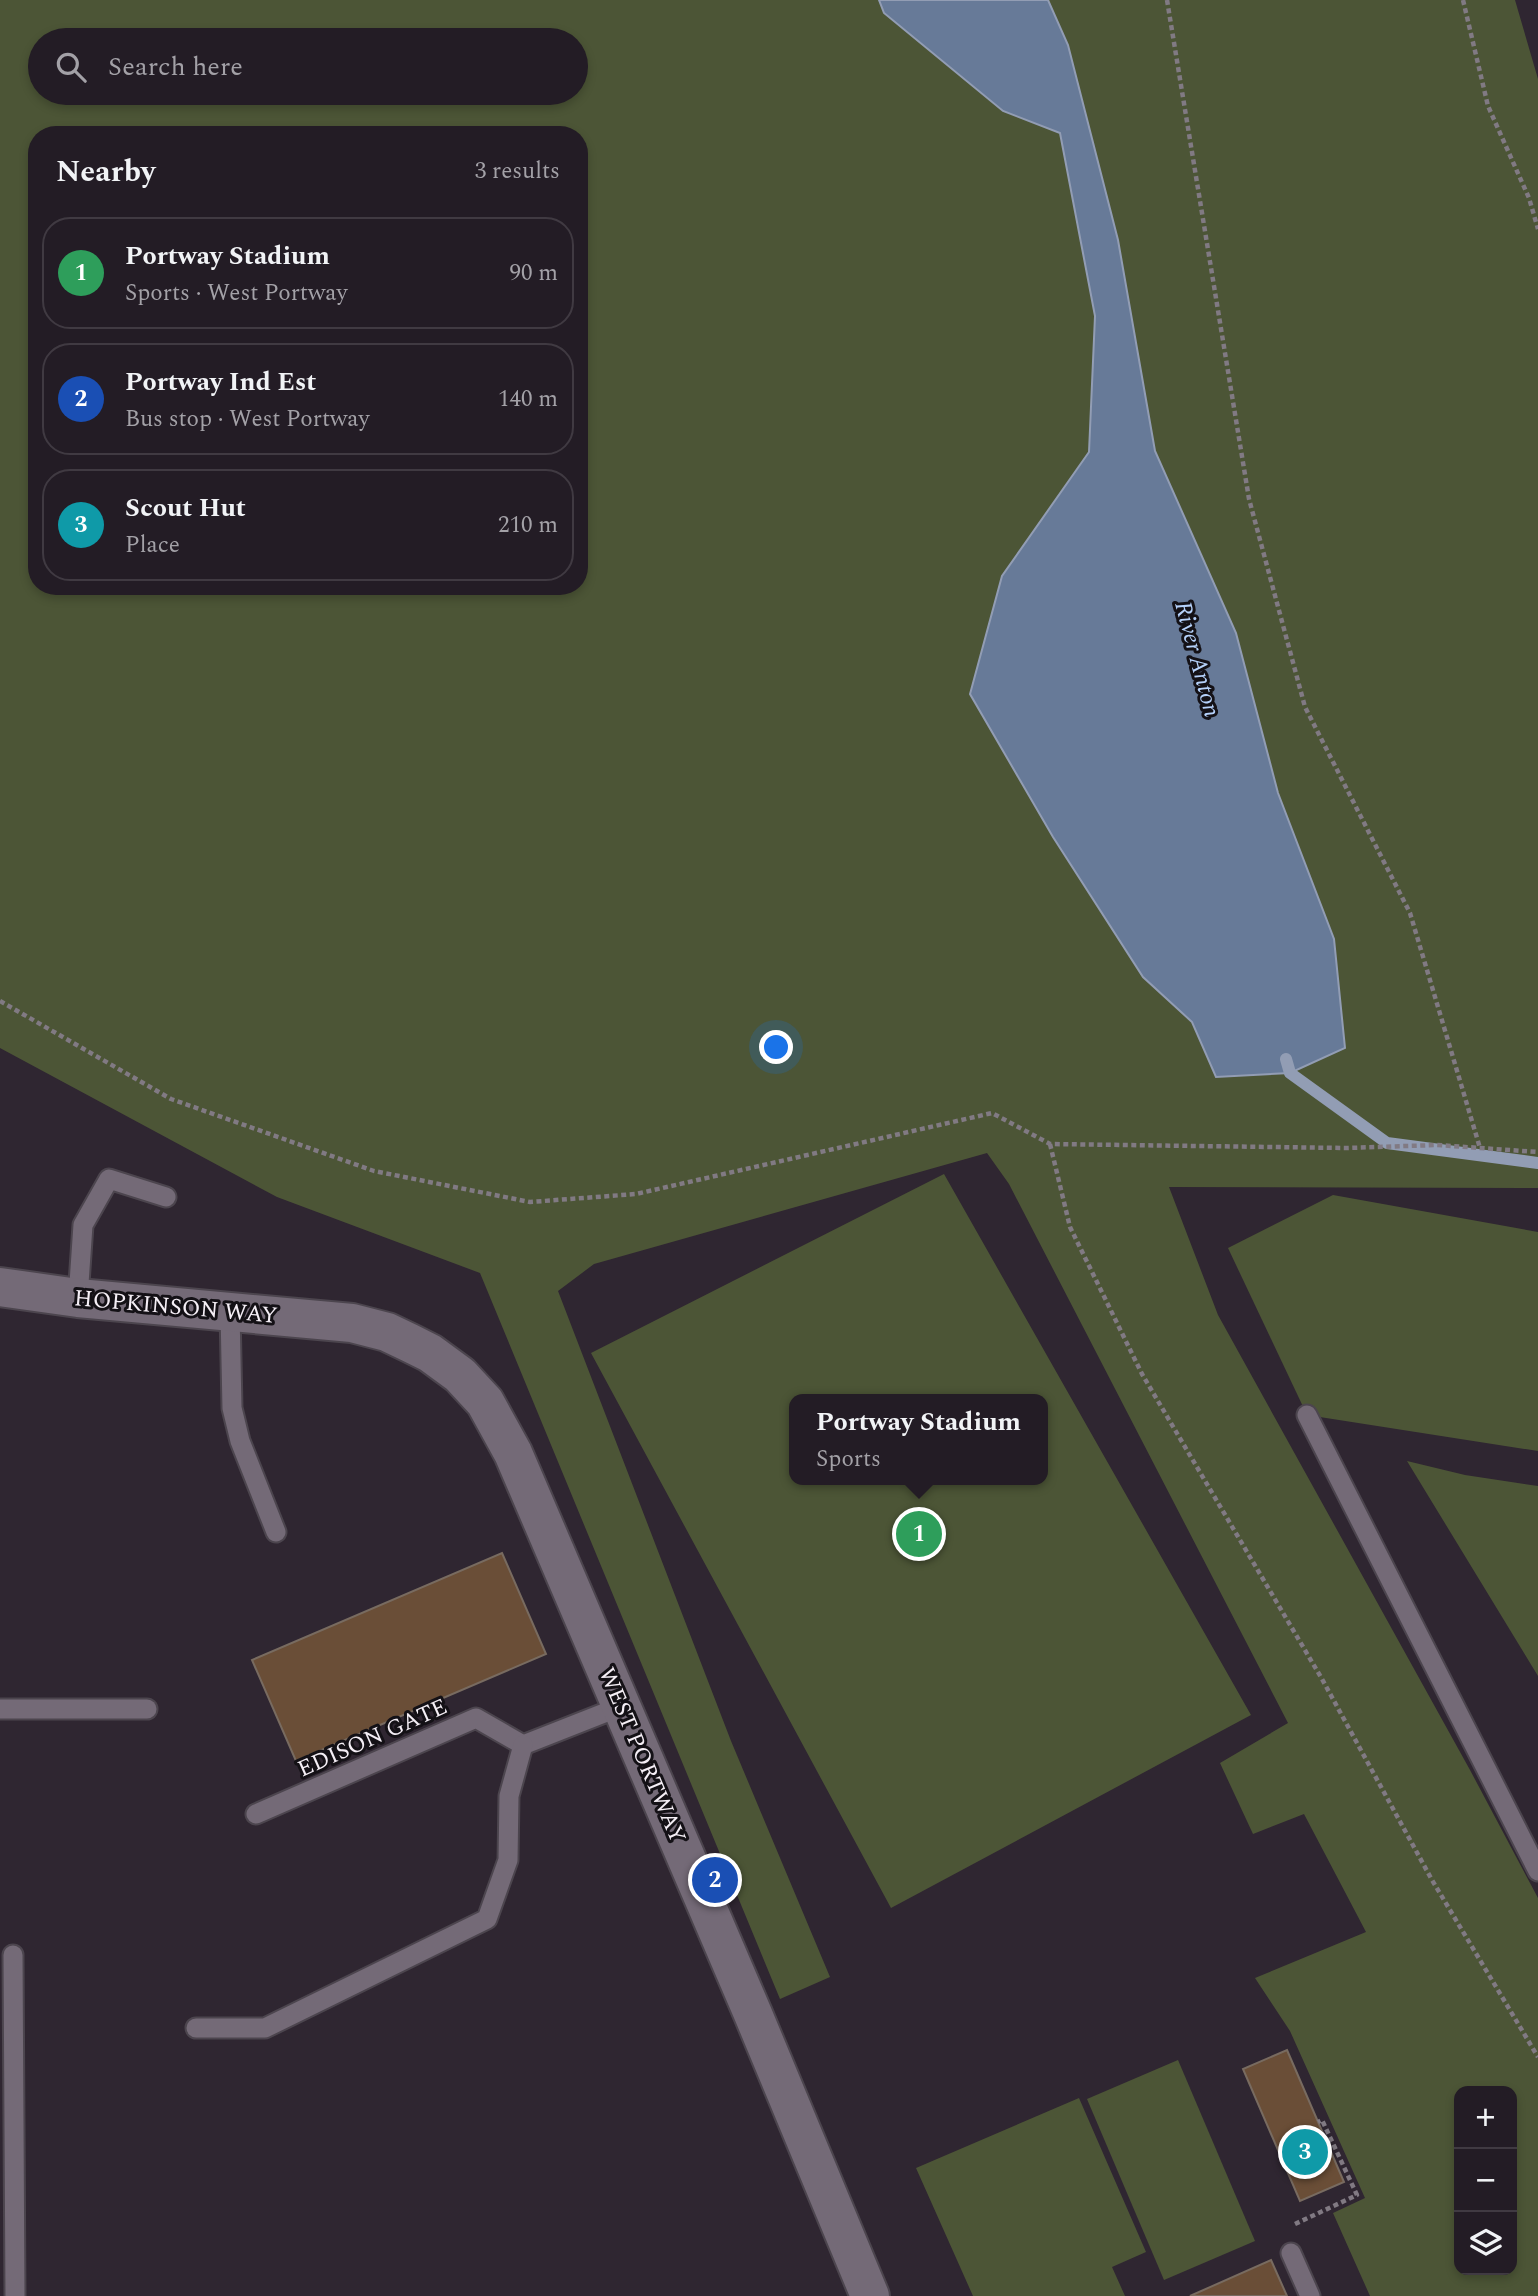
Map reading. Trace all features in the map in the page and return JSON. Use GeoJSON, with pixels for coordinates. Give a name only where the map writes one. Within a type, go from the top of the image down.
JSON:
{"type":"FeatureCollection","features":[{"type":"Feature","properties":{"kind":"street","name":"HOPKINSON WAY"},"geometry":{"type":"LineString","coordinates":[[0,1287],[78,1298],[352,1323]]}},
{"type":"Feature","properties":{"kind":"street","name":"WEST PORTWAY"},"geometry":{"type":"LineString","coordinates":[[352,1323],[387,1332],[430,1353],[460,1375],[485,1402],[513,1453],[870,2296]]}},
{"type":"Feature","properties":{"kind":"lane"},"geometry":{"type":"LineString","coordinates":[[78,1298],[83,1225],[109,1179],[166,1197]]}},
{"type":"Feature","properties":{"kind":"lane"},"geometry":{"type":"LineString","coordinates":[[230,1312],[232,1408],[240,1441],[276,1532]]}},
{"type":"Feature","properties":{"kind":"lane"},"geometry":{"type":"LineString","coordinates":[[1307,1415],[1538,1871]]}},
{"type":"Feature","properties":{"kind":"lane"},"geometry":{"type":"LineString","coordinates":[[196,2028],[265,2028],[487,1919],[508,1860],[509,1796],[523,1745],[622,1706]]}},
{"type":"Feature","properties":{"kind":"lane"},"geometry":{"type":"LineString","coordinates":[[0,1709],[147,1709]]}},
{"type":"Feature","properties":{"kind":"lane","name":"EDISON GATE"},"geometry":{"type":"LineString","coordinates":[[256,1814],[476,1718],[523,1745]]}},
{"type":"Feature","properties":{"kind":"lane"},"geometry":{"type":"LineString","coordinates":[[13,1955],[15,2296]]}},
{"type":"Feature","properties":{"kind":"lane"},"geometry":{"type":"LineString","coordinates":[[1291,2253],[1310,2296]]}},
{"type":"Feature","properties":{"kind":"path"},"geometry":{"type":"LineString","coordinates":[[1167,0],[1249,499],[1291,655],[1305,706],[1410,913],[1480,1148]]}},
{"type":"Feature","properties":{"kind":"path"},"geometry":{"type":"LineString","coordinates":[[1463,0],[1488,106],[1530,198],[1538,229]]}},
{"type":"Feature","properties":{"kind":"path"},"geometry":{"type":"LineString","coordinates":[[0,1002],[170,1099],[374,1171],[530,1202],[636,1194],[992,1112],[1050,1144],[1346,1148],[1437,1145],[1538,1152]]}},
{"type":"Feature","properties":{"kind":"path"},"geometry":{"type":"LineString","coordinates":[[1050,1144],[1070,1227],[1142,1374],[1322,1679],[1432,1880],[1538,2057]]}},
{"type":"Feature","properties":{"kind":"path"},"geometry":{"type":"LineString","coordinates":[[1291,2253],[1280,2231],[1357,2195],[1322,2120],[1318,2122]]}},
{"type":"Feature","properties":{"kind":"green space"},"geometry":{"type":"Polygon","coordinates":[[[0,0],[1515,0],[1538,79],[1538,1188],[1169,1187],[1218,1315],[1538,1898],[1538,2296],[1370,2296],[1333,2213],[1365,2198],[1290,2031],[1255,1978],[1366,1932],[1304,1814],[1253,1834],[1220,1763],[1288,1723],[1009,1184],[987,1153],[594,1264],[558,1291],[731,1741],[830,1977],[780,1999],[480,1273],[277,1197],[0,1048],[0,0]]]}},
{"type":"Feature","properties":{"kind":"green space"},"geometry":{"type":"Polygon","coordinates":[[[944,1174],[1251,1715],[891,1908],[591,1353],[944,1174]]]}},
{"type":"Feature","properties":{"kind":"green space"},"geometry":{"type":"Polygon","coordinates":[[[1333,1195],[1538,1232],[1538,1451],[1307,1415],[1228,1248],[1333,1195]]]}},
{"type":"Feature","properties":{"kind":"green space"},"geometry":{"type":"Polygon","coordinates":[[[1407,1461],[1465,1475],[1538,1486],[1538,1676],[1407,1461]]]}},
{"type":"Feature","properties":{"kind":"green space"},"geometry":{"type":"Polygon","coordinates":[[[1178,2060],[1255,2241],[1164,2280],[1087,2099],[1178,2060]]]}},
{"type":"Feature","properties":{"kind":"green space"},"geometry":{"type":"Polygon","coordinates":[[[1079,2098],[1146,2252],[1112,2267],[1125,2296],[973,2296],[916,2168],[1079,2098]]]}},
{"type":"Feature","properties":{"kind":"water"},"geometry":{"type":"Polygon","coordinates":[[[879,0],[1048,0],[1068,45],[1118,240],[1155,451],[1236,633],[1278,793],[1334,939],[1345,1048],[1290,1073],[1216,1077],[1192,1022],[1143,977],[1053,837],[970,694],[1002,576],[1089,452],[1095,316],[1060,133],[1003,111],[884,13],[879,0]]]}},
{"type":"Feature","properties":{"kind":"building"},"geometry":{"type":"Polygon","coordinates":[[[502,1553],[546,1654],[296,1761],[252,1660],[502,1553]]]}},
{"type":"Feature","properties":{"kind":"building"},"geometry":{"type":"Polygon","coordinates":[[[1287,2050],[1344,2182],[1300,2201],[1243,2069],[1287,2050]]]}},
{"type":"Feature","properties":{"kind":"building"},"geometry":{"type":"Polygon","coordinates":[[[1271,2260],[1287,2296],[1190,2296],[1271,2260]]]}},
{"type":"Feature","properties":{"kind":"waterway","name":"River Anton"},"geometry":{"type":"LineString","coordinates":[[1286,1059],[1290,1073],[1387,1143],[1538,1163]]}},
{"type":"Feature","properties":{"kind":"place","name":"Portway Stadium"},"geometry":{"type":"Point","coordinates":[919,1534]}},
{"type":"Feature","properties":{"kind":"place","name":"Portway Ind Est"},"geometry":{"type":"Point","coordinates":[715,1880]}},
{"type":"Feature","properties":{"kind":"place","name":"Scout Hut"},"geometry":{"type":"Point","coordinates":[1305,2152]}}]}
